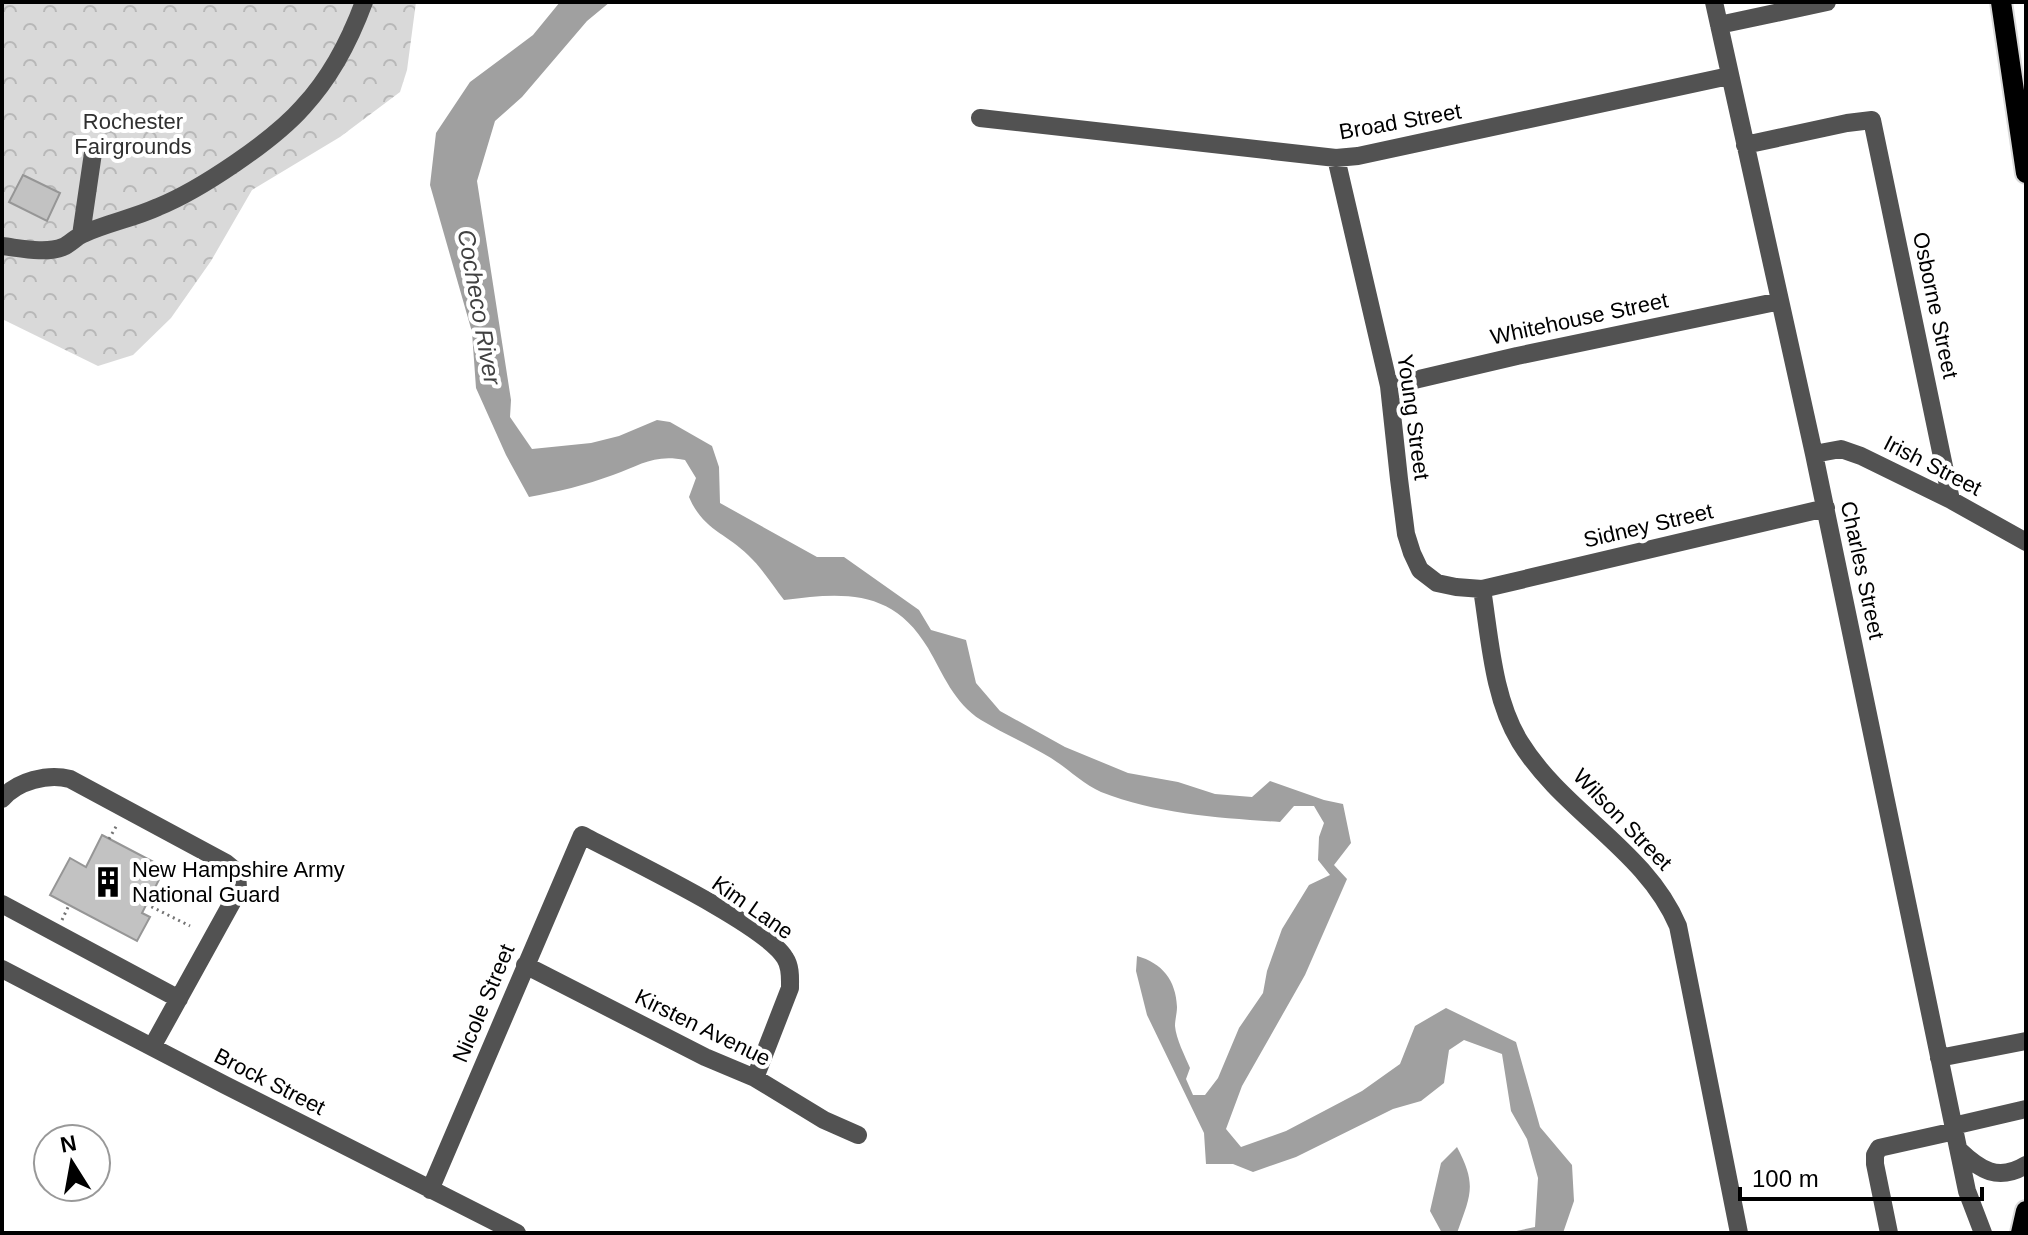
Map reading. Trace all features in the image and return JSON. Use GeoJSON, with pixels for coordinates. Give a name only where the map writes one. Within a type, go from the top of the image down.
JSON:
{"type":"FeatureCollection","features":[{"type":"Feature","properties":{"kind":"main road"},"geometry":{"type":"LineString","coordinates":[[2001,2],[2026,173]]}},
{"type":"Feature","properties":{"kind":"main road"},"geometry":{"type":"LineString","coordinates":[[2021,1233],[2026,1211]]}},
{"type":"Feature","properties":{"kind":"street"},"geometry":{"type":"LineString","coordinates":[[2,246],[62,248],[81,235],[182,196],[288,123],[320,86],[337,60],[354,30],[364,2]]}},
{"type":"Feature","properties":{"kind":"street","name":"Charles Street"},"geometry":{"type":"LineString","coordinates":[[1714,2],[1826,508],[1967,1191],[1983,1233]]}},
{"type":"Feature","properties":{"kind":"street"},"geometry":{"type":"LineString","coordinates":[[1719,25],[1827,2]]}},
{"type":"Feature","properties":{"kind":"street","name":"Broad Street"},"geometry":{"type":"LineString","coordinates":[[980,118],[1336,158],[1358,156],[1729,76]]}},
{"type":"Feature","properties":{"kind":"street","name":"Osborne Street"},"geometry":{"type":"LineString","coordinates":[[1745,145],[1872,120],[1951,500]]}},
{"type":"Feature","properties":{"kind":"street"},"geometry":{"type":"LineString","coordinates":[[81,235],[93,153]]}},
{"type":"Feature","properties":{"kind":"street","name":"Young Street"},"geometry":{"type":"LineString","coordinates":[[1336,158],[1389,386],[1406,534],[1412,553],[1420,570],[1437,583],[1482,589]]}},
{"type":"Feature","properties":{"kind":"street","name":"Whitehouse Street"},"geometry":{"type":"LineString","coordinates":[[1389,386],[1780,301]]}},
{"type":"Feature","properties":{"kind":"street","name":"Irish Street"},"geometry":{"type":"LineString","coordinates":[[1814,454],[1841,449],[1861,456],[1951,500],[2026,542]]}},
{"type":"Feature","properties":{"kind":"street","name":"Sidney Street"},"geometry":{"type":"LineString","coordinates":[[1482,589],[1826,508]]}},
{"type":"Feature","properties":{"kind":"street","name":"Wilson Street"},"geometry":{"type":"LineString","coordinates":[[1482,589],[1499,688],[1518,739],[1541,770],[1650,879],[1671,909],[1678,926],[1739,1233]]}},
{"type":"Feature","properties":{"kind":"street"},"geometry":{"type":"LineString","coordinates":[[2,799],[16,787],[48,777],[70,779],[234,867],[239,879],[235,897],[152,1047]]}},
{"type":"Feature","properties":{"kind":"street","name":"Nicole Street"},"geometry":{"type":"LineString","coordinates":[[430,1190],[582,835]]}},
{"type":"Feature","properties":{"kind":"street","name":"Kim Lane"},"geometry":{"type":"LineString","coordinates":[[582,835],[721,910],[778,949],[787,960],[790,988],[755,1078]]}},
{"type":"Feature","properties":{"kind":"street"},"geometry":{"type":"LineString","coordinates":[[2,904],[179,999]]}},
{"type":"Feature","properties":{"kind":"street","name":"Kirsten Avenue"},"geometry":{"type":"LineString","coordinates":[[525,965],[705,1057],[755,1078],[824,1120],[858,1135]]}},
{"type":"Feature","properties":{"kind":"street","name":"Brock Street"},"geometry":{"type":"LineString","coordinates":[[2,969],[517,1233]]}},
{"type":"Feature","properties":{"kind":"street"},"geometry":{"type":"LineString","coordinates":[[1939,1058],[2026,1041]]}},
{"type":"Feature","properties":{"kind":"street"},"geometry":{"type":"LineString","coordinates":[[1889,1233],[1875,1164],[1879,1148],[2026,1109]]}},
{"type":"Feature","properties":{"kind":"street"},"geometry":{"type":"LineString","coordinates":[[1959,1150],[1975,1165],[2000,1175],[2026,1165]]}},
{"type":"Feature","properties":{"kind":"path"},"geometry":{"type":"LineString","coordinates":[[109,839],[120,818]]}},
{"type":"Feature","properties":{"kind":"path"},"geometry":{"type":"LineString","coordinates":[[146,904],[190,926]]}},
{"type":"Feature","properties":{"kind":"path"},"geometry":{"type":"LineString","coordinates":[[61,923],[69,905]]}},
{"type":"Feature","properties":{"kind":"green space","name":"Rochester Fairgrounds"},"geometry":{"type":"Polygon","coordinates":[[[2,2],[416,2],[407,70],[400,92],[340,137],[252,190],[211,261],[171,318],[133,355],[98,366],[2,319],[2,2]]]}},
{"type":"Feature","properties":{"kind":"water","name":"Cocheco River"},"geometry":{"type":"Polygon","coordinates":[[[560,2],[610,2],[587,21],[522,97],[495,121],[477,181],[511,400],[510,417],[532,449],[591,443],[619,436],[657,420],[670,422],[712,446],[719,467],[720,503],[817,557],[844,557],[919,610],[931,630],[966,640],[976,683],[1000,711],[1065,747],[1128,773],[1178,782],[1215,794],[1252,797],[1270,781],[1343,804],[1351,843],[1334,865],[1347,879],[1305,975],[1242,1086],[1226,1129],[1241,1147],[1286,1131],[1362,1091],[1400,1064],[1415,1026],[1446,1008],[1516,1042],[1540,1127],[1572,1165],[1574,1201],[1563,1233],[1507,1233],[1535,1227],[1538,1178],[1527,1139],[1511,1111],[1502,1054],[1464,1040],[1449,1050],[1444,1083],[1421,1101],[1393,1109],[1296,1157],[1253,1172],[1233,1164],[1206,1164],[1204,1133],[1147,1015],[1136,971],[1137,956],[1160,968],[1174,989],[1176,1031],[1190,1068],[1186,1079],[1193,1095],[1205,1095],[1218,1078],[1239,1028],[1263,993],[1267,971],[1282,929],[1309,885],[1330,875],[1318,860],[1319,837],[1324,823],[1314,806],[1294,806],[1280,822],[1234,819],[1144,805],[1094,789],[1051,758],[990,725],[963,705],[928,648],[899,614],[883,605],[847,596],[784,600],[753,560],[701,517],[689,497],[696,478],[685,460],[656,459],[592,482],[529,497],[476,388],[472,332],[430,185],[436,133],[470,82],[533,35],[560,2]]]}},
{"type":"Feature","properties":{"kind":"water"},"geometry":{"type":"Polygon","coordinates":[[[1457,1147],[1467,1171],[1470,1190],[1457,1233],[1442,1233],[1430,1211],[1441,1163],[1457,1147]]]}},
{"type":"Feature","properties":{"kind":"building"},"geometry":{"type":"Polygon","coordinates":[[[23,175],[60,193],[47,221],[9,202],[23,175]]]}},
{"type":"Feature","properties":{"kind":"building","name":"New Hampshire Army National Guard"},"geometry":{"type":"Polygon","coordinates":[[[102,835],[165,868],[142,913],[150,917],[137,941],[50,895],[70,858],[86,867],[102,835]]]}},
{"type":"Feature","properties":{"kind":"place","name":"New Hampshire Army National Guard"},"geometry":{"type":"Point","coordinates":[108,882]}}]}
